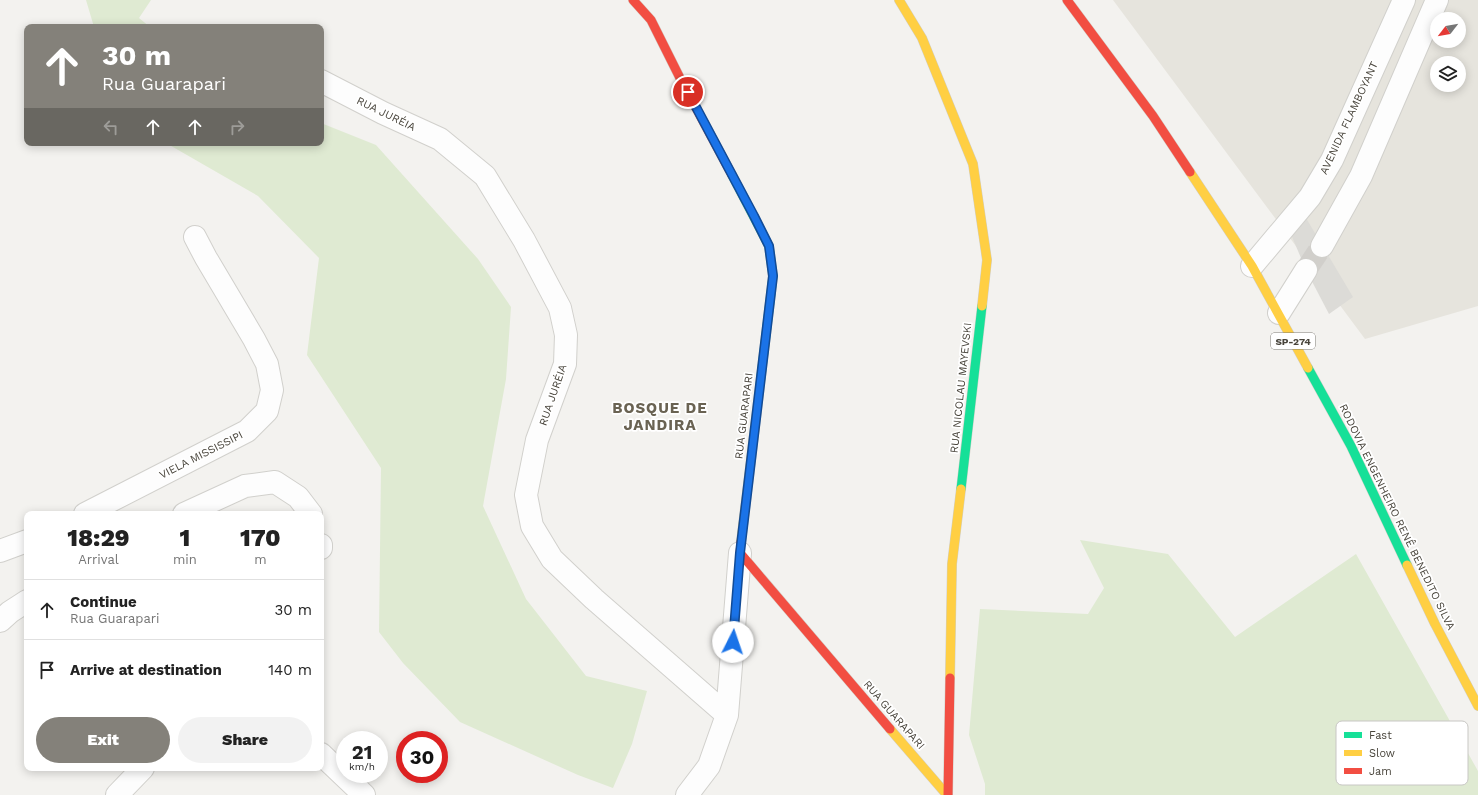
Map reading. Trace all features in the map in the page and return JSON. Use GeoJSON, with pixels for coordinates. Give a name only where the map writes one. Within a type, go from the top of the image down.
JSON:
{"type":"FeatureCollection","features":[{"type":"Feature","properties":{"kind":"street","name":"RUA GUARAPARI"},"geometry":{"type":"LineString","coordinates":[[633,0],[651,20],[769,246],[773,276],[740,553],[948,795]]}},
{"type":"Feature","properties":{"kind":"street","name":"RUA NICOLAU MAYEVSKI"},"geometry":{"type":"LineString","coordinates":[[899,0],[922,38],[972,164],[987,260],[952,564],[948,795]]}},
{"type":"Feature","properties":{"kind":"street","name":"RODOVIA ENGENHEIRO RENÊ BENEDITO SILVA"},"geometry":{"type":"LineString","coordinates":[[1067,0],[1153,116],[1252,266],[1351,446],[1435,624],[1478,706]]}},
{"type":"Feature","properties":{"kind":"street","name":"AVENIDA FLAMBOYANT"},"geometry":{"type":"LineString","coordinates":[[1252,266],[1310,197],[1328,166],[1404,0]]}},
{"type":"Feature","properties":{"kind":"street"},"geometry":{"type":"LineString","coordinates":[[1322,246],[1361,176],[1437,0]]}},
{"type":"Feature","properties":{"kind":"street","name":"RUA JURÉIA"},"geometry":{"type":"LineString","coordinates":[[324,83],[440,139],[485,176],[524,240],[560,308],[566,335],[565,364],[537,440],[526,495],[532,526],[552,560],[594,599],[727,715]]}},
{"type":"Feature","properties":{"kind":"street","name":"VIELA MISSISSIPI"},"geometry":{"type":"LineString","coordinates":[[91,511],[247,431],[267,411],[272,390],[267,364],[195,237]]}},
{"type":"Feature","properties":{"kind":"street"},"geometry":{"type":"LineString","coordinates":[[1279,313],[1306,270]]}},
{"type":"Feature","properties":{"kind":"street"},"geometry":{"type":"LineString","coordinates":[[191,511],[245,486],[275,482],[298,497],[309,511]]}},
{"type":"Feature","properties":{"kind":"street"},"geometry":{"type":"LineString","coordinates":[[0,550],[24,542]]}},
{"type":"Feature","properties":{"kind":"street"},"geometry":{"type":"LineString","coordinates":[[687,795],[709,766],[727,715],[740,553]]}},
{"type":"Feature","properties":{"kind":"street"},"geometry":{"type":"LineString","coordinates":[[0,621],[24,603]]}},
{"type":"Feature","properties":{"kind":"street"},"geometry":{"type":"LineString","coordinates":[[324,757],[364,795]]}},
{"type":"Feature","properties":{"kind":"street"},"geometry":{"type":"LineString","coordinates":[[117,795],[140,771]]}},
{"type":"Feature","properties":{"kind":"shaded area"},"geometry":{"type":"Polygon","coordinates":[[[1113,0],[1478,0],[1478,306],[1365,339],[1113,0]]]}},
{"type":"Feature","properties":{"kind":"green space"},"geometry":{"type":"Polygon","coordinates":[[[86,0],[151,0],[139,18],[146,24],[93,24],[86,0]]]}},
{"type":"Feature","properties":{"kind":"green space"},"geometry":{"type":"Polygon","coordinates":[[[324,124],[376,145],[478,259],[511,307],[506,379],[483,506],[526,599],[586,676],[647,691],[632,744],[613,788],[578,775],[460,722],[403,663],[379,632],[381,468],[307,355],[319,258],[258,196],[171,146],[324,146],[324,124]]]}},
{"type":"Feature","properties":{"kind":"green space"},"geometry":{"type":"Polygon","coordinates":[[[1080,540],[1168,554],[1235,637],[1356,554],[1450,721],[1336,721],[1336,785],[1468,785],[1468,753],[1478,771],[1478,795],[985,795],[985,784],[969,735],[980,609],[1088,614],[1104,588],[1080,540]]]}},
{"type":"Feature","properties":{"kind":"building"},"geometry":{"type":"Polygon","coordinates":[[[1303,213],[1353,297],[1329,314],[1306,270],[1288,227],[1303,213]]]}},
{"type":"Feature","properties":{"kind":"tunnel"},"geometry":{"type":"LineString","coordinates":[[1306,270],[1322,246]]}},
{"type":"Feature","properties":{"kind":"traffic: fast"},"geometry":{"type":"LineString","coordinates":[[732,175],[769,246],[773,276],[760,385]]}},
{"type":"Feature","properties":{"kind":"traffic: fast"},"geometry":{"type":"LineString","coordinates":[[961,489],[982,306]]}},
{"type":"Feature","properties":{"kind":"traffic: fast"},"geometry":{"type":"LineString","coordinates":[[1308,368],[1351,446],[1407,565]]}},
{"type":"Feature","properties":{"kind":"traffic: slow"},"geometry":{"type":"LineString","coordinates":[[899,0],[922,38],[973,164],[987,260],[982,306]]}},
{"type":"Feature","properties":{"kind":"traffic: slow"},"geometry":{"type":"LineString","coordinates":[[1190,172],[1252,266],[1308,368]]}},
{"type":"Feature","properties":{"kind":"traffic: slow"},"geometry":{"type":"LineString","coordinates":[[741,542],[760,385]]}},
{"type":"Feature","properties":{"kind":"traffic: slow"},"geometry":{"type":"LineString","coordinates":[[950,678],[952,564],[961,489]]}},
{"type":"Feature","properties":{"kind":"traffic: slow"},"geometry":{"type":"LineString","coordinates":[[1407,565],[1435,624],[1478,706]]}},
{"type":"Feature","properties":{"kind":"traffic: slow"},"geometry":{"type":"LineString","coordinates":[[890,729],[947,795]]}},
{"type":"Feature","properties":{"kind":"traffic: jam"},"geometry":{"type":"LineString","coordinates":[[633,0],[651,20],[732,175]]}},
{"type":"Feature","properties":{"kind":"traffic: jam"},"geometry":{"type":"LineString","coordinates":[[1067,0],[1153,116],[1190,172]]}},
{"type":"Feature","properties":{"kind":"traffic: jam"},"geometry":{"type":"LineString","coordinates":[[741,542],[740,553],[890,729]]}},
{"type":"Feature","properties":{"kind":"traffic: jam"},"geometry":{"type":"LineString","coordinates":[[948,795],[950,678]]}},
{"type":"Feature","properties":{"kind":"district","name":"BOSQUE DE JANDIRA"},"geometry":{"type":"Point","coordinates":[660,416]}},
{"type":"Feature","properties":{"kind":"route"},"geometry":{"type":"LineString","coordinates":[[688,92],[769,246],[773,276],[740,553],[733,642]]}}]}
